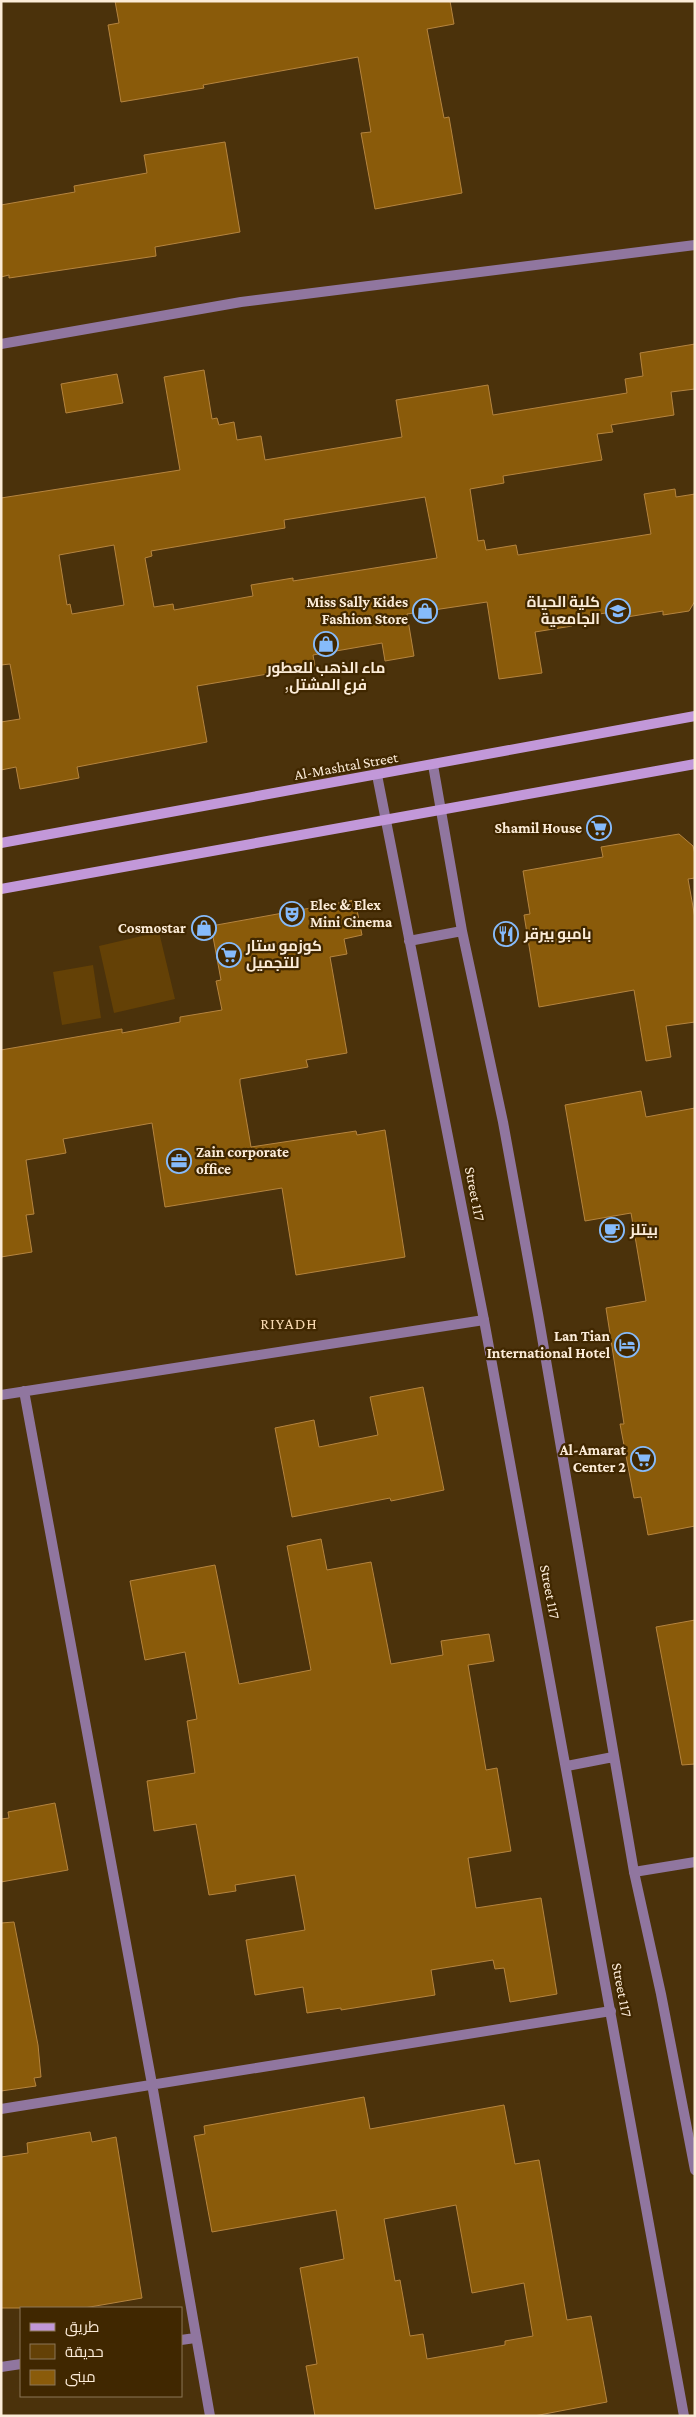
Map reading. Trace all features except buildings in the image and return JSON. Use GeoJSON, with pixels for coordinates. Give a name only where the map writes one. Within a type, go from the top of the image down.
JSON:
{"type":"FeatureCollection","features":[{"type":"Feature","properties":{"kind":"main road","name":"Al-Mashtal Street"},"geometry":{"type":"LineString","coordinates":[[1,843],[695,716]]}},
{"type":"Feature","properties":{"kind":"main road"},"geometry":{"type":"LineString","coordinates":[[1,889],[695,764]]}},
{"type":"Feature","properties":{"kind":"street"},"geometry":{"type":"LineString","coordinates":[[1,344],[241,302],[695,244]]}},
{"type":"Feature","properties":{"kind":"street"},"geometry":{"type":"LineString","coordinates":[[432,765],[462,931],[503,1122],[634,1872],[661,1994],[695,2170]]}},
{"type":"Feature","properties":{"kind":"street","name":"Street 117"},"geometry":{"type":"LineString","coordinates":[[377,775],[484,1320],[567,1766],[684,2416]]}},
{"type":"Feature","properties":{"kind":"street"},"geometry":{"type":"LineString","coordinates":[[409,941],[462,931]]}},
{"type":"Feature","properties":{"kind":"street"},"geometry":{"type":"LineString","coordinates":[[1,1395],[484,1320]]}},
{"type":"Feature","properties":{"kind":"street"},"geometry":{"type":"LineString","coordinates":[[24,1391],[152,2084],[210,2416]]}},
{"type":"Feature","properties":{"kind":"street"},"geometry":{"type":"LineString","coordinates":[[567,1766],[613,1757]]}},
{"type":"Feature","properties":{"kind":"street"},"geometry":{"type":"LineString","coordinates":[[634,1872],[695,1862]]}},
{"type":"Feature","properties":{"kind":"street"},"geometry":{"type":"LineString","coordinates":[[1,2109],[611,2011]]}},
{"type":"Feature","properties":{"kind":"street"},"geometry":{"type":"LineString","coordinates":[[182,2340],[195,2338]]}},
{"type":"Feature","properties":{"kind":"street"},"geometry":{"type":"LineString","coordinates":[[1,2367],[20,2364]]}},
{"type":"Feature","properties":{"kind":"green space"},"geometry":{"type":"Polygon","coordinates":[[[159,932],[175,999],[114,1013],[99,946],[159,932]]]}},
{"type":"Feature","properties":{"kind":"green space"},"geometry":{"type":"Polygon","coordinates":[[[93,965],[101,1018],[62,1025],[53,972],[93,965]]]}},
{"type":"Feature","properties":{"kind":"place","name":"Miss Sally Kides Fashion Store"},"geometry":{"type":"Point","coordinates":[425,611]}},
{"type":"Feature","properties":{"kind":"place","name":"كلية الحياة الجامعية"},"geometry":{"type":"Point","coordinates":[618,611]}},
{"type":"Feature","properties":{"kind":"place","name":"ماء الذهب للعطور ,فرع المشتل"},"geometry":{"type":"Point","coordinates":[326,644]}},
{"type":"Feature","properties":{"kind":"place","name":"Shamil House"},"geometry":{"type":"Point","coordinates":[599,828]}},
{"type":"Feature","properties":{"kind":"place","name":"Elec & Elex Mini Cinema"},"geometry":{"type":"Point","coordinates":[292,914]}},
{"type":"Feature","properties":{"kind":"place","name":"Cosmostar"},"geometry":{"type":"Point","coordinates":[204,928]}},
{"type":"Feature","properties":{"kind":"place","name":"بامبو بيرقر"},"geometry":{"type":"Point","coordinates":[506,934]}},
{"type":"Feature","properties":{"kind":"place","name":"كوزمو ستار للتجميل"},"geometry":{"type":"Point","coordinates":[229,955]}},
{"type":"Feature","properties":{"kind":"place","name":"Zain corporate office"},"geometry":{"type":"Point","coordinates":[179,1161]}},
{"type":"Feature","properties":{"kind":"place","name":"بيتلز"},"geometry":{"type":"Point","coordinates":[612,1230]}},
{"type":"Feature","properties":{"kind":"place","name":"Lan Tian International Hotel"},"geometry":{"type":"Point","coordinates":[627,1345]}},
{"type":"Feature","properties":{"kind":"place","name":"Al-Amarat Center 2"},"geometry":{"type":"Point","coordinates":[643,1459]}},
{"type":"Feature","properties":{"kind":"district","name":"RIYADH"},"geometry":{"type":"Point","coordinates":[289,1323]}}]}
